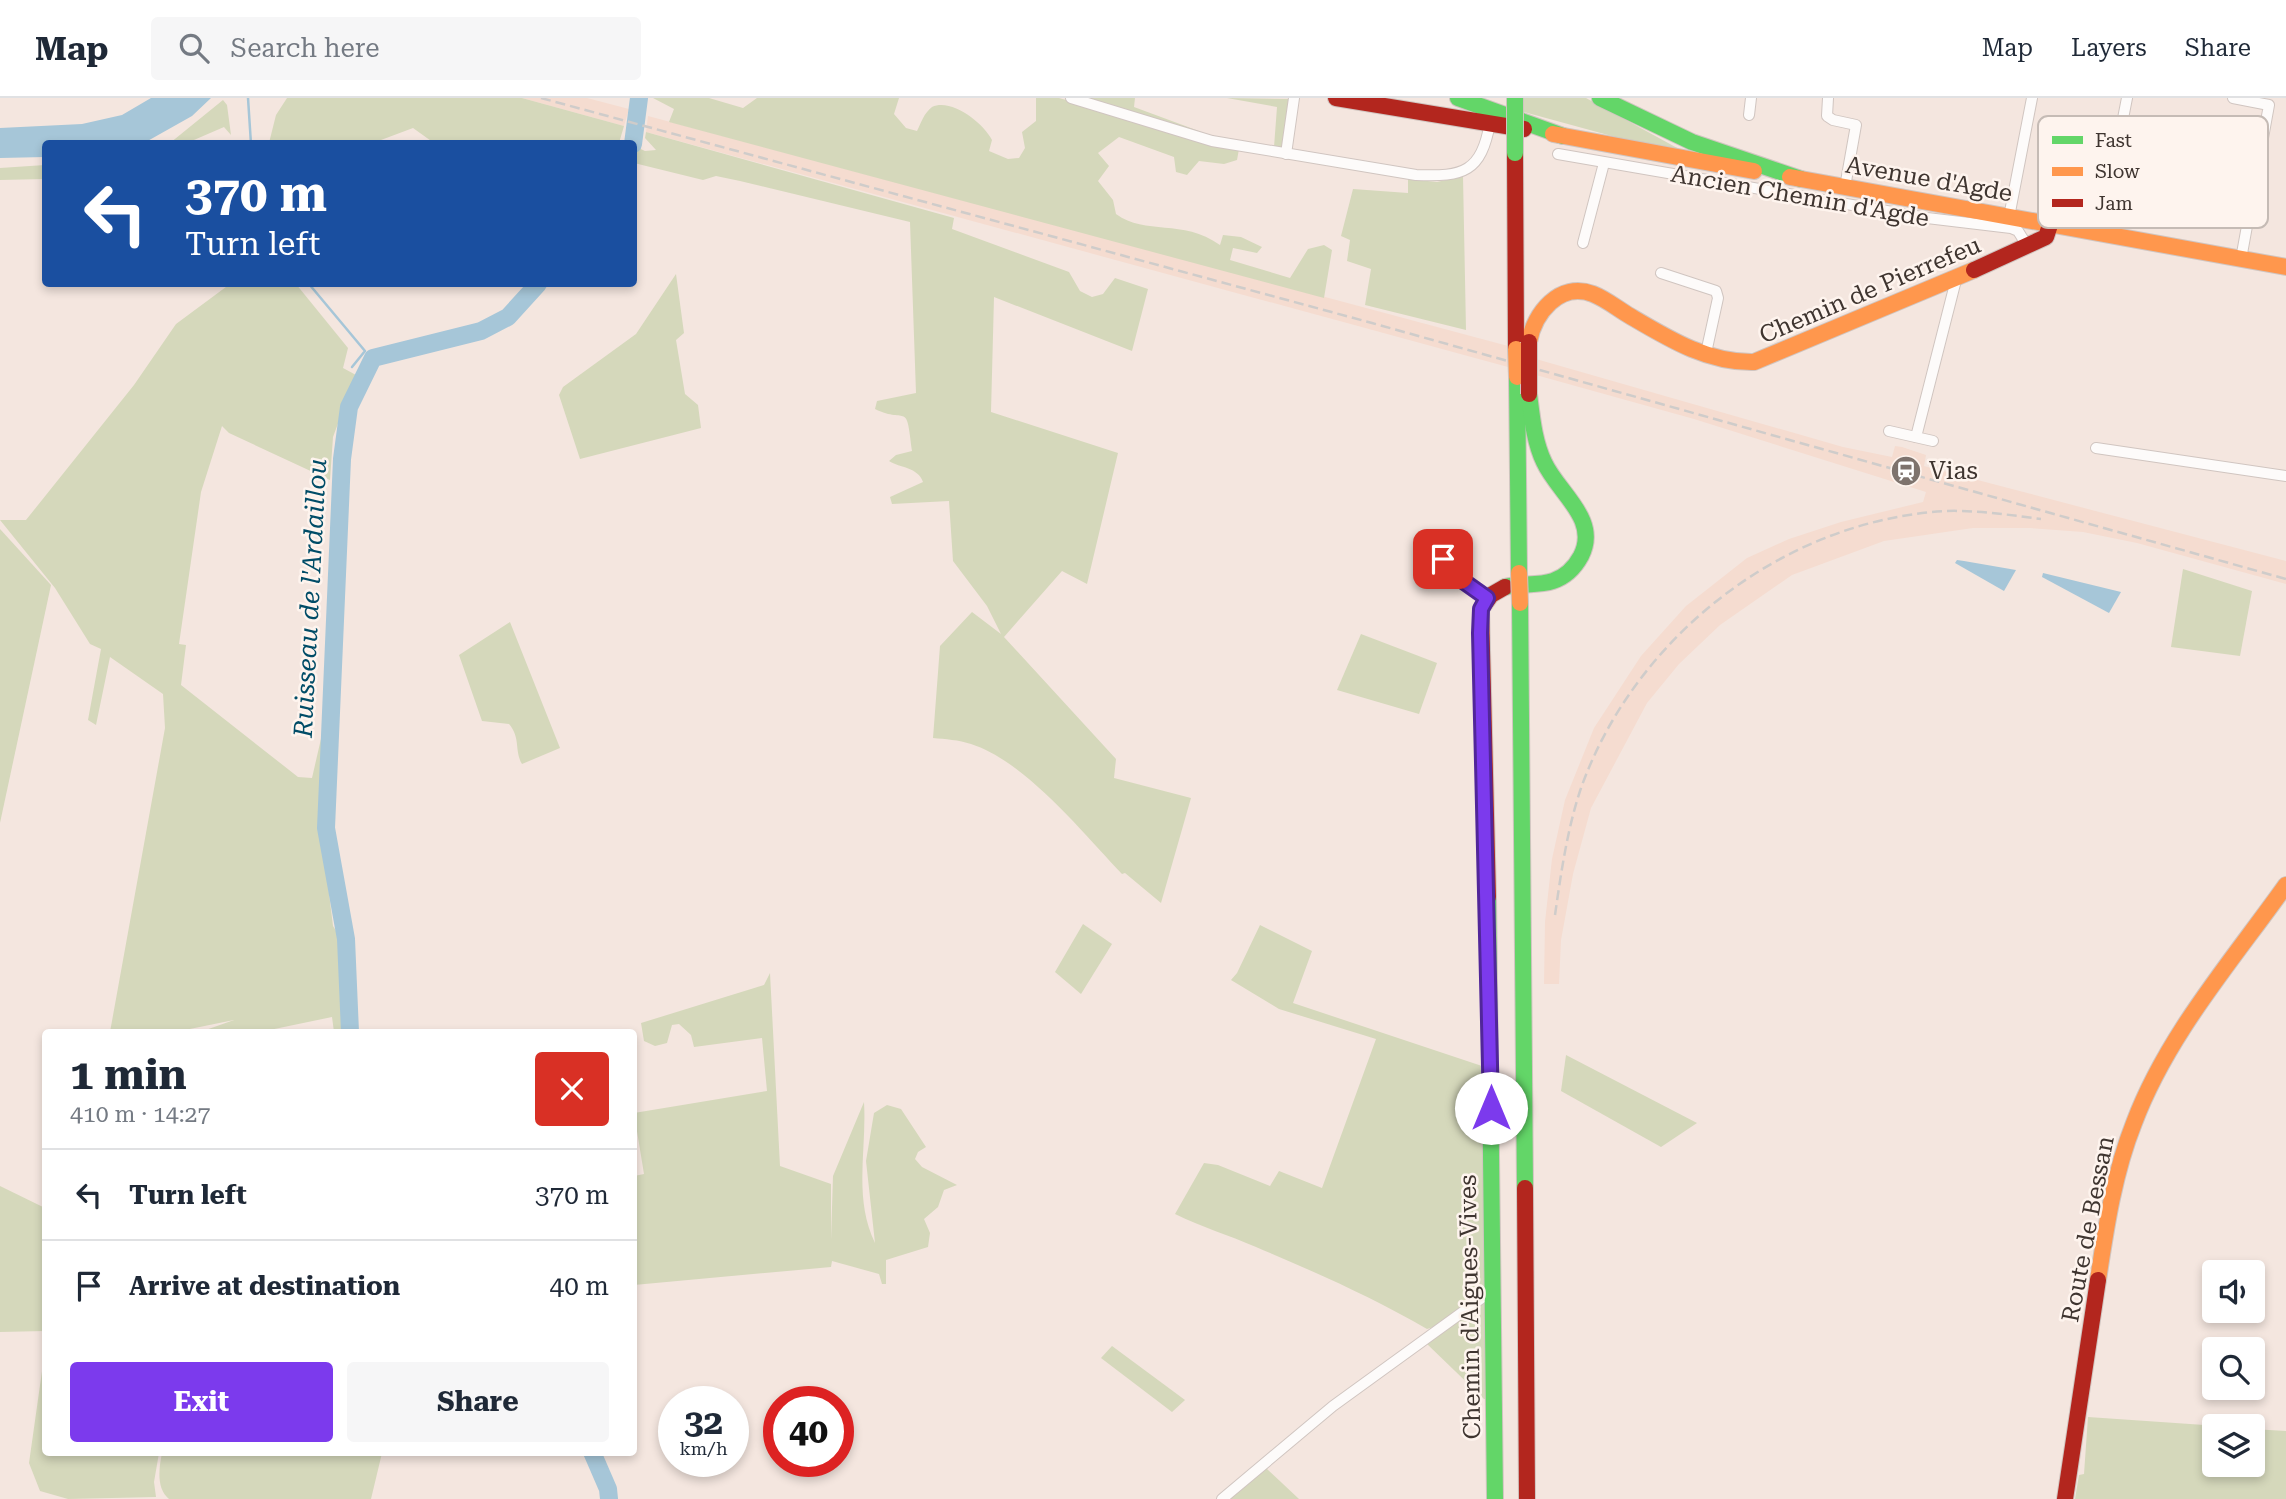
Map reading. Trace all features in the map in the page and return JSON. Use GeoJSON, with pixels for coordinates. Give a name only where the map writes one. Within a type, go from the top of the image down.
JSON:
{"type":"FeatureCollection","features":[{"type":"Feature","properties":{"kind":"main road"},"geometry":{"type":"LineString","coordinates":[[1336,98],[1563,136]]}},
{"type":"Feature","properties":{"kind":"main road"},"geometry":{"type":"LineString","coordinates":[[1458,98],[1563,136]]}},
{"type":"Feature","properties":{"kind":"main road"},"geometry":{"type":"LineString","coordinates":[[1487,598],[1503,585],[1550,582],[1562,576],[1579,560],[1587,532],[1579,511],[1544,463],[1530,394],[1523,346],[1515,98]]}},
{"type":"Feature","properties":{"kind":"main road"},"geometry":{"type":"LineString","coordinates":[[1600,98],[1692,142],[1801,179]]}},
{"type":"Feature","properties":{"kind":"main road","name":"Avenue d'Agde"},"geometry":{"type":"LineString","coordinates":[[1563,136],[2038,223]]}},
{"type":"Feature","properties":{"kind":"main road","name":"Chemin de Pierrefeu"},"geometry":{"type":"LineString","coordinates":[[1523,346],[1537,313],[1549,301],[1575,292],[1591,293],[1681,345],[1742,364],[1754,362],[1956,280],[2046,237],[2049,228]]}},
{"type":"Feature","properties":{"kind":"main road","name":"Avenue d'Agde"},"geometry":{"type":"LineString","coordinates":[[2067,228],[2286,267]]}},
{"type":"Feature","properties":{"kind":"main road"},"geometry":{"type":"LineString","coordinates":[[1523,346],[1517,377],[1527,1499]]}},
{"type":"Feature","properties":{"kind":"main road","name":"Chemin d'Aigues-Vives"},"geometry":{"type":"LineString","coordinates":[[1487,598],[1481,609],[1480,633],[1491,1024],[1495,1499]]}},
{"type":"Feature","properties":{"kind":"main road","name":"Route de Bessan"},"geometry":{"type":"LineString","coordinates":[[2065,1499],[2103,1247],[2117,1173],[2134,1121],[2156,1075],[2184,1030],[2286,885]]}},
{"type":"Feature","properties":{"kind":"street"},"geometry":{"type":"LineString","coordinates":[[1072,98],[1212,141],[1437,176],[1475,164],[1484,153],[1490,123]]}},
{"type":"Feature","properties":{"kind":"street"},"geometry":{"type":"LineString","coordinates":[[1286,154],[1294,98]]}},
{"type":"Feature","properties":{"kind":"street"},"geometry":{"type":"LineString","coordinates":[[1749,115],[1751,98]]}},
{"type":"Feature","properties":{"kind":"street"},"geometry":{"type":"LineString","coordinates":[[1828,98],[1827,116],[1856,125],[1845,187]]}},
{"type":"Feature","properties":{"kind":"street"},"geometry":{"type":"LineString","coordinates":[[2009,217],[2032,98]]}},
{"type":"Feature","properties":{"kind":"street"},"geometry":{"type":"LineString","coordinates":[[2123,116],[2127,98]]}},
{"type":"Feature","properties":{"kind":"street"},"geometry":{"type":"LineString","coordinates":[[2233,98],[2270,102]]}},
{"type":"Feature","properties":{"kind":"street","name":"Ancien Chemin d'Agde"},"geometry":{"type":"LineString","coordinates":[[1558,154],[1971,225],[2011,228],[2018,231],[2028,247]]}},
{"type":"Feature","properties":{"kind":"street"},"geometry":{"type":"LineString","coordinates":[[1583,243],[1604,163]]}},
{"type":"Feature","properties":{"kind":"street"},"geometry":{"type":"LineString","coordinates":[[2241,259],[2247,228]]}},
{"type":"Feature","properties":{"kind":"street"},"geometry":{"type":"LineString","coordinates":[[1661,273],[1716,290],[1718,298],[1706,353]]}},
{"type":"Feature","properties":{"kind":"street"},"geometry":{"type":"LineString","coordinates":[[1916,437],[1956,280]]}},
{"type":"Feature","properties":{"kind":"street"},"geometry":{"type":"LineString","coordinates":[[1889,431],[1933,441]]}},
{"type":"Feature","properties":{"kind":"street"},"geometry":{"type":"LineString","coordinates":[[2096,448],[2286,476]]}},
{"type":"Feature","properties":{"kind":"street"},"geometry":{"type":"LineString","coordinates":[[1433,542],[1456,576],[1487,598]]}},
{"type":"Feature","properties":{"kind":"street"},"geometry":{"type":"LineString","coordinates":[[1222,1499],[1333,1406],[1493,1290]]}},
{"type":"Feature","properties":{"kind":"shaded area"},"geometry":{"type":"Polygon","coordinates":[[[522,98],[587,98],[629,109],[624,126],[522,98]]]}},
{"type":"Feature","properties":{"kind":"shaded area"},"geometry":{"type":"Polygon","coordinates":[[[648,116],[1508,346],[1508,367],[646,132],[648,116]]]}},
{"type":"Feature","properties":{"kind":"shaded area"},"geometry":{"type":"Polygon","coordinates":[[[1536,359],[1843,447],[1892,457],[1895,446],[1902,447],[1926,455],[1924,466],[2286,561],[2286,584],[2137,543],[2083,532],[2029,528],[1973,528],[1884,541],[1792,575],[1720,625],[1679,664],[1647,703],[1591,808],[1573,874],[1561,940],[1559,984],[1544,984],[1545,922],[1552,859],[1565,800],[1594,728],[1641,656],[1686,606],[1747,558],[1789,539],[1841,522],[1923,502],[1926,492],[1694,419],[1536,375],[1536,359]]]}},
{"type":"Feature","properties":{"kind":"green space"},"geometry":{"type":"Polygon","coordinates":[[[287,98],[522,98],[624,126],[620,140],[430,140],[413,128],[381,140],[270,140],[276,115],[287,98]]]}},
{"type":"Feature","properties":{"kind":"green space"},"geometry":{"type":"Polygon","coordinates":[[[653,98],[709,98],[743,108],[757,98],[899,98],[894,114],[906,128],[917,131],[932,107],[949,106],[982,126],[992,140],[989,151],[1008,159],[1019,158],[1025,148],[1022,132],[1036,121],[1036,98],[1059,98],[1239,149],[1237,160],[1224,164],[1199,161],[1187,175],[1176,172],[1174,157],[1119,137],[1098,153],[1109,166],[1098,181],[1113,200],[1116,214],[1128,221],[1192,232],[1220,245],[1223,235],[1241,237],[1262,247],[1257,253],[1233,248],[1230,260],[1290,278],[1308,249],[1324,245],[1332,250],[1324,298],[669,122],[674,109],[653,98]]]}},
{"type":"Feature","properties":{"kind":"green space"},"geometry":{"type":"Polygon","coordinates":[[[1089,98],[1135,98],[1134,107],[1215,137],[1089,98]]]}},
{"type":"Feature","properties":{"kind":"green space"},"geometry":{"type":"Polygon","coordinates":[[[1227,98],[1290,99],[1284,150],[1274,147],[1277,107],[1227,98]]]}},
{"type":"Feature","properties":{"kind":"green space"},"geometry":{"type":"Polygon","coordinates":[[[1524,98],[1586,98],[1679,149],[1630,141],[1524,112],[1524,98]]]}},
{"type":"Feature","properties":{"kind":"green space"},"geometry":{"type":"Polygon","coordinates":[[[223,100],[227,105],[231,135],[224,127],[194,140],[174,140],[223,100]]]}},
{"type":"Feature","properties":{"kind":"green space"},"geometry":{"type":"Polygon","coordinates":[[[646,132],[954,218],[952,229],[1069,272],[1080,291],[1092,297],[1103,294],[1115,278],[1148,289],[1132,351],[994,297],[991,412],[1118,453],[1087,584],[1062,571],[1004,637],[1116,759],[1114,778],[1191,798],[1161,903],[1125,873],[1122,874],[1052,800],[1012,766],[971,744],[933,738],[940,646],[972,612],[1001,634],[987,606],[953,561],[949,501],[892,504],[890,497],[923,482],[917,473],[889,461],[896,455],[912,451],[906,419],[904,416],[875,409],[877,401],[916,393],[910,222],[740,181],[716,176],[703,180],[637,164],[637,147],[645,151],[656,150],[645,138],[646,132]]]}},
{"type":"Feature","properties":{"kind":"green space"},"geometry":{"type":"Polygon","coordinates":[[[42,165],[42,179],[0,180],[0,168],[42,165]]]}},
{"type":"Feature","properties":{"kind":"green space"},"geometry":{"type":"Polygon","coordinates":[[[1463,176],[1466,330],[1365,305],[1371,269],[1347,261],[1350,240],[1341,236],[1353,189],[1408,193],[1408,179],[1437,182],[1463,176]]]}},
{"type":"Feature","properties":{"kind":"green space"},"geometry":{"type":"Polygon","coordinates":[[[676,274],[684,333],[676,340],[685,394],[698,405],[701,428],[580,459],[559,395],[563,387],[636,334],[676,274]]]}},
{"type":"Feature","properties":{"kind":"green space"},"geometry":{"type":"Polygon","coordinates":[[[226,287],[298,287],[348,348],[343,368],[356,375],[333,437],[330,480],[229,433],[222,426],[201,492],[179,644],[186,645],[181,685],[298,777],[312,778],[326,717],[319,811],[333,926],[338,934],[342,1029],[334,1029],[332,1017],[274,1029],[208,1029],[234,1020],[190,1029],[111,1029],[165,728],[163,694],[110,657],[96,725],[88,720],[101,649],[90,644],[55,588],[0,520],[26,520],[134,385],[176,324],[226,287]]]}},
{"type":"Feature","properties":{"kind":"green space"},"geometry":{"type":"Polygon","coordinates":[[[0,529],[51,585],[0,823],[0,529]]]}},
{"type":"Feature","properties":{"kind":"green space"},"geometry":{"type":"Polygon","coordinates":[[[2183,569],[2252,591],[2240,656],[2171,647],[2183,569]]]}},
{"type":"Feature","properties":{"kind":"green space"},"geometry":{"type":"Polygon","coordinates":[[[510,622],[560,748],[522,764],[515,734],[509,724],[482,721],[459,655],[510,622]]]}},
{"type":"Feature","properties":{"kind":"green space"},"geometry":{"type":"Polygon","coordinates":[[[1361,634],[1437,663],[1419,714],[1337,690],[1361,634]]]}},
{"type":"Feature","properties":{"kind":"green space"},"geometry":{"type":"Polygon","coordinates":[[[1083,924],[1112,944],[1081,994],[1055,972],[1083,924]]]}},
{"type":"Feature","properties":{"kind":"green space"},"geometry":{"type":"Polygon","coordinates":[[[1260,925],[1312,951],[1293,1003],[1482,1066],[1487,1287],[1437,1326],[1427,1329],[1322,1275],[1175,1214],[1204,1163],[1218,1165],[1270,1186],[1279,1171],[1322,1188],[1376,1039],[1279,1009],[1231,980],[1260,925]]]}},
{"type":"Feature","properties":{"kind":"green space"},"geometry":{"type":"Polygon","coordinates":[[[770,973],[780,1166],[831,1184],[831,1240],[833,1176],[864,1102],[864,1209],[875,1243],[866,1161],[874,1113],[887,1105],[901,1109],[926,1147],[918,1152],[915,1159],[922,1167],[957,1185],[944,1190],[938,1207],[924,1219],[930,1233],[928,1247],[886,1260],[886,1284],[882,1284],[879,1274],[832,1261],[831,1267],[637,1285],[637,1175],[644,1174],[637,1131],[637,1113],[767,1091],[762,1038],[694,1047],[691,1035],[679,1024],[672,1025],[667,1043],[655,1046],[644,1041],[641,1023],[764,985],[770,973]]]}},
{"type":"Feature","properties":{"kind":"green space"},"geometry":{"type":"Polygon","coordinates":[[[1566,1055],[1697,1123],[1661,1147],[1561,1091],[1566,1055]]]}},
{"type":"Feature","properties":{"kind":"green space"},"geometry":{"type":"Polygon","coordinates":[[[0,1186],[42,1207],[42,1331],[0,1332],[0,1186]]]}},
{"type":"Feature","properties":{"kind":"green space"},"geometry":{"type":"Polygon","coordinates":[[[1487,1301],[1489,1399],[1484,1399],[1426,1343],[1471,1307],[1487,1301]]]}},
{"type":"Feature","properties":{"kind":"green space"},"geometry":{"type":"Polygon","coordinates":[[[1112,1346],[1185,1400],[1172,1412],[1101,1358],[1112,1346]]]}},
{"type":"Feature","properties":{"kind":"green space"},"geometry":{"type":"Polygon","coordinates":[[[42,1371],[42,1456],[158,1456],[154,1482],[156,1497],[68,1499],[40,1491],[29,1463],[42,1371]]]}},
{"type":"Feature","properties":{"kind":"green space"},"geometry":{"type":"Polygon","coordinates":[[[2088,1417],[2202,1425],[2202,1477],[2265,1477],[2265,1430],[2286,1431],[2286,1499],[2075,1499],[2079,1475],[2084,1474],[2088,1417]]]}},
{"type":"Feature","properties":{"kind":"green space"},"geometry":{"type":"Polygon","coordinates":[[[161,1456],[381,1456],[371,1499],[169,1499],[160,1484],[161,1456]]]}},
{"type":"Feature","properties":{"kind":"green space"},"geometry":{"type":"Polygon","coordinates":[[[1266,1468],[1299,1499],[1228,1499],[1266,1468]]]}},
{"type":"Feature","properties":{"kind":"water"},"geometry":{"type":"Polygon","coordinates":[[[151,98],[211,98],[192,116],[149,140],[42,140],[42,157],[0,158],[0,128],[82,124],[122,115],[151,98]]]}},
{"type":"Feature","properties":{"kind":"water"},"geometry":{"type":"Polygon","coordinates":[[[1957,560],[2016,570],[2004,591],[1955,563],[1957,560]]]}},
{"type":"Feature","properties":{"kind":"water"},"geometry":{"type":"Polygon","coordinates":[[[2043,573],[2121,592],[2109,613],[2042,577],[2043,573]]]}},
{"type":"Feature","properties":{"kind":"waterway"},"geometry":{"type":"LineString","coordinates":[[248,98],[251,140]]}},
{"type":"Feature","properties":{"kind":"waterway","name":"Ruisseau de l'Ardaillou"},"geometry":{"type":"LineString","coordinates":[[634,140],[639,98]]}},
{"type":"Feature","properties":{"kind":"waterway"},"geometry":{"type":"LineString","coordinates":[[312,287],[365,351],[352,367]]}},
{"type":"Feature","properties":{"kind":"waterway","name":"Ruisseau de l'Ardaillou"},"geometry":{"type":"LineString","coordinates":[[350,1029],[346,939],[326,828],[342,459],[349,407],[373,358],[481,331],[508,317],[535,287]]}},
{"type":"Feature","properties":{"kind":"waterway","name":"Ruisseau de l'Ardaillou"},"geometry":{"type":"LineString","coordinates":[[594,1456],[608,1489],[609,1499]]}},
{"type":"Feature","properties":{"kind":"railway"},"geometry":{"type":"LineString","coordinates":[[541,98],[1372,323],[2286,579]]}},
{"type":"Feature","properties":{"kind":"railway"},"geometry":{"type":"LineString","coordinates":[[1555,915],[1575,806],[1604,735],[1637,684],[1676,638],[1722,597],[1773,563],[1828,537],[1886,519],[1946,511],[2041,519]]}},
{"type":"Feature","properties":{"kind":"traffic: fast"},"geometry":{"type":"LineString","coordinates":[[1458,98],[1563,136]]}},
{"type":"Feature","properties":{"kind":"traffic: fast"},"geometry":{"type":"LineString","coordinates":[[1515,98],[1515,153]]}},
{"type":"Feature","properties":{"kind":"traffic: fast"},"geometry":{"type":"LineString","coordinates":[[1600,98],[1692,142],[1801,179]]}},
{"type":"Feature","properties":{"kind":"traffic: fast"},"geometry":{"type":"LineString","coordinates":[[1517,377],[1519,573]]}},
{"type":"Feature","properties":{"kind":"traffic: fast"},"geometry":{"type":"LineString","coordinates":[[1505,587],[1547,583],[1562,577],[1579,560],[1585,543],[1581,518],[1544,462],[1534,429],[1529,394]]}},
{"type":"Feature","properties":{"kind":"traffic: fast"},"geometry":{"type":"LineString","coordinates":[[1520,603],[1525,1188]]}},
{"type":"Feature","properties":{"kind":"traffic: fast"},"geometry":{"type":"LineString","coordinates":[[1488,897],[1495,1499]]}},
{"type":"Feature","properties":{"kind":"traffic: slow"},"geometry":{"type":"LineString","coordinates":[[1553,134],[1754,171]]}},
{"type":"Feature","properties":{"kind":"traffic: slow"},"geometry":{"type":"LineString","coordinates":[[1790,177],[2038,222]]}},
{"type":"Feature","properties":{"kind":"traffic: slow"},"geometry":{"type":"LineString","coordinates":[[2071,228],[2286,267]]}},
{"type":"Feature","properties":{"kind":"traffic: slow"},"geometry":{"type":"LineString","coordinates":[[1529,342],[1536,321],[1550,303],[1569,292],[1581,291],[1603,299],[1689,348],[1721,358],[1754,362],[1974,270]]}},
{"type":"Feature","properties":{"kind":"traffic: slow"},"geometry":{"type":"LineString","coordinates":[[1516,349],[1517,377]]}},
{"type":"Feature","properties":{"kind":"traffic: slow"},"geometry":{"type":"LineString","coordinates":[[1519,573],[1520,603]]}},
{"type":"Feature","properties":{"kind":"traffic: slow"},"geometry":{"type":"LineString","coordinates":[[2098,1280],[2116,1181],[2127,1142],[2148,1091],[2182,1029],[2286,885]]}},
{"type":"Feature","properties":{"kind":"traffic: jam"},"geometry":{"type":"LineString","coordinates":[[1336,98],[1524,129]]}},
{"type":"Feature","properties":{"kind":"traffic: jam"},"geometry":{"type":"LineString","coordinates":[[1515,153],[1516,349]]}},
{"type":"Feature","properties":{"kind":"traffic: jam"},"geometry":{"type":"LineString","coordinates":[[1974,270],[2046,237],[2049,228]]}},
{"type":"Feature","properties":{"kind":"traffic: jam"},"geometry":{"type":"LineString","coordinates":[[1529,342],[1529,394]]}},
{"type":"Feature","properties":{"kind":"traffic: jam"},"geometry":{"type":"LineString","coordinates":[[1488,897],[1481,609],[1491,595],[1505,587]]}},
{"type":"Feature","properties":{"kind":"traffic: jam"},"geometry":{"type":"LineString","coordinates":[[1525,1188],[1527,1499]]}},
{"type":"Feature","properties":{"kind":"traffic: jam"},"geometry":{"type":"LineString","coordinates":[[2065,1499],[2098,1280]]}},
{"type":"Feature","properties":{"kind":"place","name":"Vias"},"geometry":{"type":"Point","coordinates":[1906,471]}},
{"type":"Feature","properties":{"kind":"route"},"geometry":{"type":"LineString","coordinates":[[1443,559],[1456,576],[1487,598],[1481,609],[1480,633],[1491,1108]]}}]}
